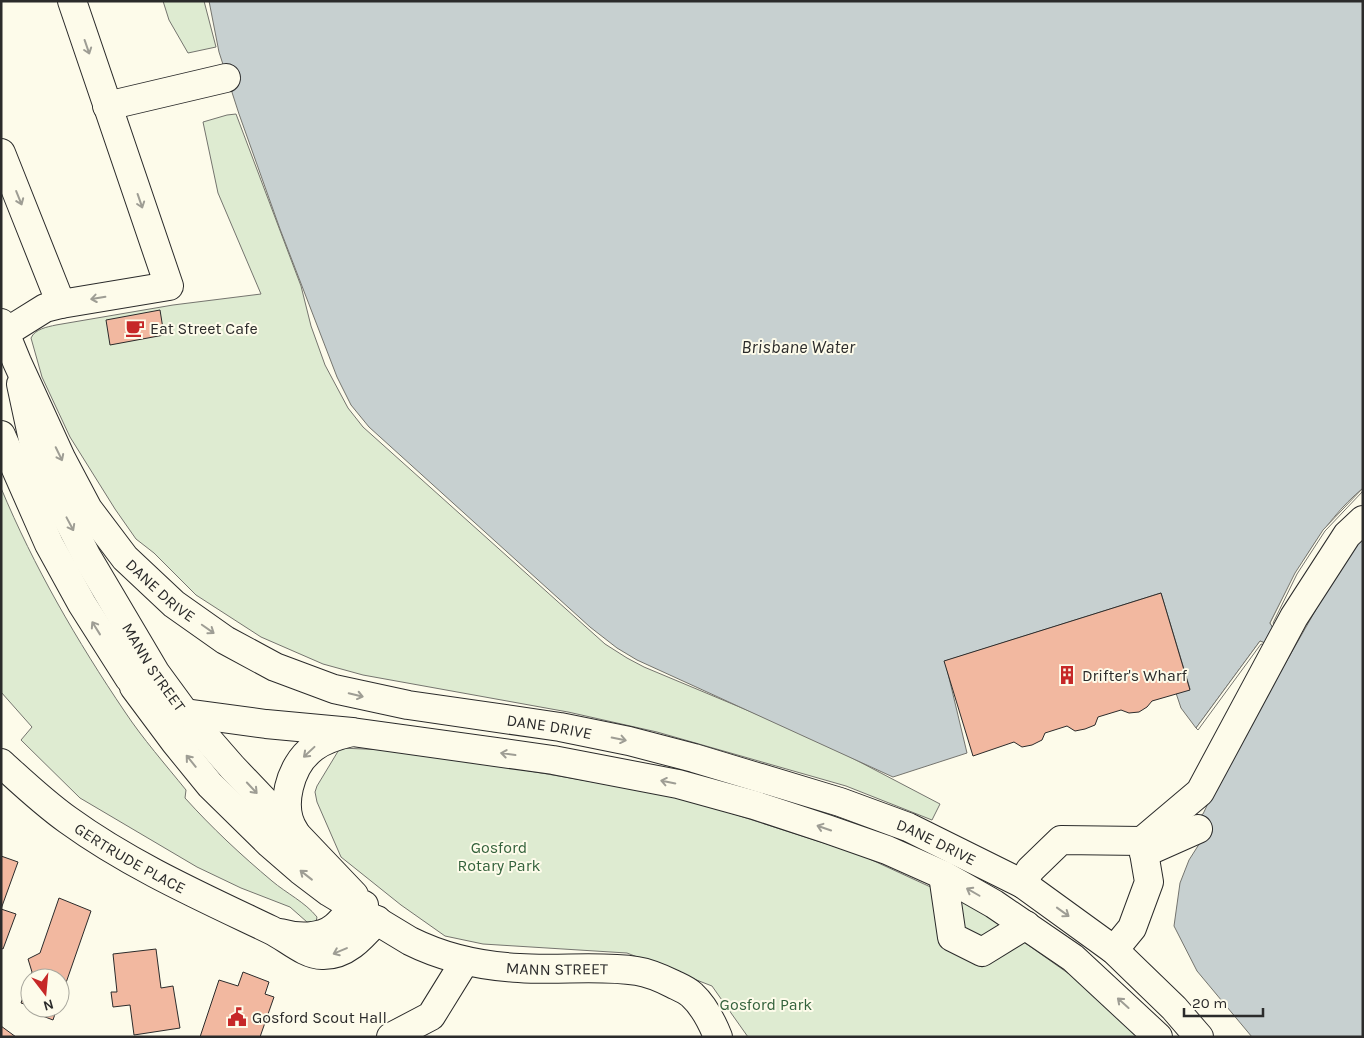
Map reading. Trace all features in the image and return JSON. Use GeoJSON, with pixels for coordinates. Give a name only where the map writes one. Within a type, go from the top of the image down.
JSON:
{"type":"FeatureCollection","features":[{"type":"Feature","properties":{"kind":"main road"},"geometry":{"type":"LineString","coordinates":[[3,328],[44,308],[169,286],[72,1]]}},
{"type":"Feature","properties":{"kind":"main road"},"geometry":{"type":"LineString","coordinates":[[107,106],[226,78]]}},
{"type":"Feature","properties":{"kind":"main road"},"geometry":{"type":"LineString","coordinates":[[1,153],[61,304]]}},
{"type":"Feature","properties":{"kind":"main road","name":"DANE DRIVE"},"geometry":{"type":"LineString","coordinates":[[3,328],[61,458],[84,500],[125,558],[180,608],[225,640],[256,658],[304,680],[334,689],[364,697],[560,727],[629,741],[694,758],[840,802],[908,827],[1023,884],[1114,950],[1174,1008],[1199,1037]]}},
{"type":"Feature","properties":{"kind":"main road","name":"MANN STREET"},"geometry":{"type":"LineString","coordinates":[[17,362],[33,440],[48,480],[113,603],[155,672],[185,713],[238,774],[296,832],[365,910]]}},
{"type":"Feature","properties":{"kind":"main road","name":"DANE DRIVE"},"geometry":{"type":"LineString","coordinates":[[1,435],[49,544],[70,584],[122,669],[139,690],[170,709],[185,713],[266,724],[352,732],[553,760],[678,784],[827,828],[887,850],[943,875],[994,904],[1072,958],[1158,1037]]}},
{"type":"Feature","properties":{"kind":"main road"},"geometry":{"type":"LineString","coordinates":[[1143,847],[1200,792],[1294,617],[1348,535],[1363,520]]}},
{"type":"Feature","properties":{"kind":"main road","name":"MANN STREET"},"geometry":{"type":"LineString","coordinates":[[122,669],[170,735],[210,785],[300,870],[329,892],[365,910],[422,947],[465,961],[519,968],[638,971],[657,976],[692,994],[704,1009],[718,1037]]}},
{"type":"Feature","properties":{"kind":"main road"},"geometry":{"type":"LineString","coordinates":[[296,832],[289,820],[287,801],[292,778],[298,765],[307,753],[319,744],[352,732]]}},
{"type":"Feature","properties":{"kind":"main road","name":"GERTRUDE PLACE"},"geometry":{"type":"LineString","coordinates":[[1,763],[67,820],[132,861],[274,931],[311,953],[328,955],[346,949],[356,943],[365,910]]}},
{"type":"Feature","properties":{"kind":"main road"},"geometry":{"type":"LineString","coordinates":[[943,875],[952,937],[982,952],[1020,921],[1023,884],[1030,870],[1062,840],[1143,847],[1198,829]]}},
{"type":"Feature","properties":{"kind":"main road"},"geometry":{"type":"LineString","coordinates":[[1114,950],[1132,928],[1148,882],[1143,847]]}},
{"type":"Feature","properties":{"kind":"main road"},"geometry":{"type":"LineString","coordinates":[[391,1037],[431,1016],[465,961]]}},
{"type":"Feature","properties":{"kind":"green space"},"geometry":{"type":"Polygon","coordinates":[[[163,1],[204,1],[216,47],[188,53],[169,20],[163,1]]]}},
{"type":"Feature","properties":{"kind":"green space"},"geometry":{"type":"Polygon","coordinates":[[[236,114],[301,286],[311,326],[325,365],[348,408],[363,427],[605,644],[644,667],[816,739],[940,804],[932,820],[846,786],[657,732],[568,712],[363,675],[323,664],[261,637],[196,595],[154,553],[136,539],[70,437],[42,377],[31,338],[38,330],[56,325],[173,305],[261,294],[218,193],[203,122],[236,114]]]}},
{"type":"Feature","properties":{"kind":"green space"},"geometry":{"type":"Polygon","coordinates":[[[1,488],[42,575],[73,631],[132,722],[186,790],[185,798],[216,831],[249,861],[312,912],[317,917],[316,922],[307,922],[290,907],[241,888],[197,867],[80,798],[21,740],[32,727],[1,692],[1,488]]]}},
{"type":"Feature","properties":{"kind":"green space","name":"Gosford Rotary Park"},"geometry":{"type":"Polygon","coordinates":[[[340,748],[413,751],[681,797],[861,855],[974,907],[1099,995],[1144,1037],[748,1037],[712,986],[627,953],[483,944],[445,936],[401,905],[341,857],[317,802],[315,792],[340,748]]]}},
{"type":"Feature","properties":{"kind":"water","name":"Brisbane Water"},"geometry":{"type":"Polygon","coordinates":[[[209,1],[1363,1],[1363,488],[1334,517],[1321,534],[1299,568],[1279,605],[1270,623],[1273,628],[1265,643],[1260,641],[1196,728],[1181,708],[1176,693],[1190,689],[1161,593],[945,661],[967,753],[893,777],[637,660],[617,648],[590,627],[369,427],[351,405],[337,377],[280,229],[219,52],[209,1]]]}},
{"type":"Feature","properties":{"kind":"water"},"geometry":{"type":"Polygon","coordinates":[[[1363,536],[1363,1037],[1252,1037],[1197,971],[1174,926],[1180,883],[1189,860],[1203,838],[1193,820],[1203,814],[1220,778],[1347,555],[1363,536]]]}},
{"type":"Feature","properties":{"kind":"pier"},"geometry":{"type":"Polygon","coordinates":[[[1363,488],[1363,491],[1325,531],[1297,574],[1273,623],[1275,627],[1266,645],[1261,644],[1198,730],[1196,728],[1260,641],[1265,643],[1273,628],[1270,623],[1295,573],[1323,530],[1363,488]]]}},
{"type":"Feature","properties":{"kind":"building","name":"Eat Street Cafe"},"geometry":{"type":"Polygon","coordinates":[[[160,310],[164,335],[110,345],[106,320],[160,310]]]}},
{"type":"Feature","properties":{"kind":"building","name":"Drifter's Wharf"},"geometry":{"type":"Polygon","coordinates":[[[1161,593],[1190,690],[1152,701],[1139,712],[1129,713],[1121,710],[1098,717],[1095,725],[1085,729],[1075,731],[1067,726],[1045,733],[1042,740],[1032,745],[1022,747],[1014,742],[973,756],[944,661],[1161,593]]]}},
{"type":"Feature","properties":{"kind":"building"},"geometry":{"type":"Polygon","coordinates":[[[1,856],[18,862],[1,909],[1,856]]]}},
{"type":"Feature","properties":{"kind":"building"},"geometry":{"type":"Polygon","coordinates":[[[59,898],[91,911],[70,971],[70,968],[31,968],[28,959],[40,953],[59,898]]]}},
{"type":"Feature","properties":{"kind":"building"},"geometry":{"type":"Polygon","coordinates":[[[1,909],[16,914],[3,949],[1,948],[1,909]]]}},
{"type":"Feature","properties":{"kind":"building"},"geometry":{"type":"Polygon","coordinates":[[[156,949],[161,988],[173,986],[180,1028],[134,1035],[130,1005],[113,1007],[111,992],[117,992],[113,954],[156,949]]]}},
{"type":"Feature","properties":{"kind":"building","name":"Gosford Scout Hall"},"geometry":{"type":"Polygon","coordinates":[[[243,972],[269,982],[265,994],[274,997],[260,1037],[200,1037],[219,980],[238,986],[243,972]]]}},
{"type":"Feature","properties":{"kind":"building"},"geometry":{"type":"Polygon","coordinates":[[[1,1026],[16,1037],[1,1037],[1,1026]]]}},
{"type":"Feature","properties":{"kind":"place","name":"Eat Street Cafe"},"geometry":{"type":"Point","coordinates":[135,328]}},
{"type":"Feature","properties":{"kind":"place","name":"Drifter's Wharf"},"geometry":{"type":"Point","coordinates":[1067,675]}},
{"type":"Feature","properties":{"kind":"place","name":"Gosford Scout Hall"},"geometry":{"type":"Point","coordinates":[237,1017]}},
{"type":"Feature","properties":{"kind":"park label","name":"Gosford Park"},"geometry":{"type":"Point","coordinates":[766,1004]}}]}
